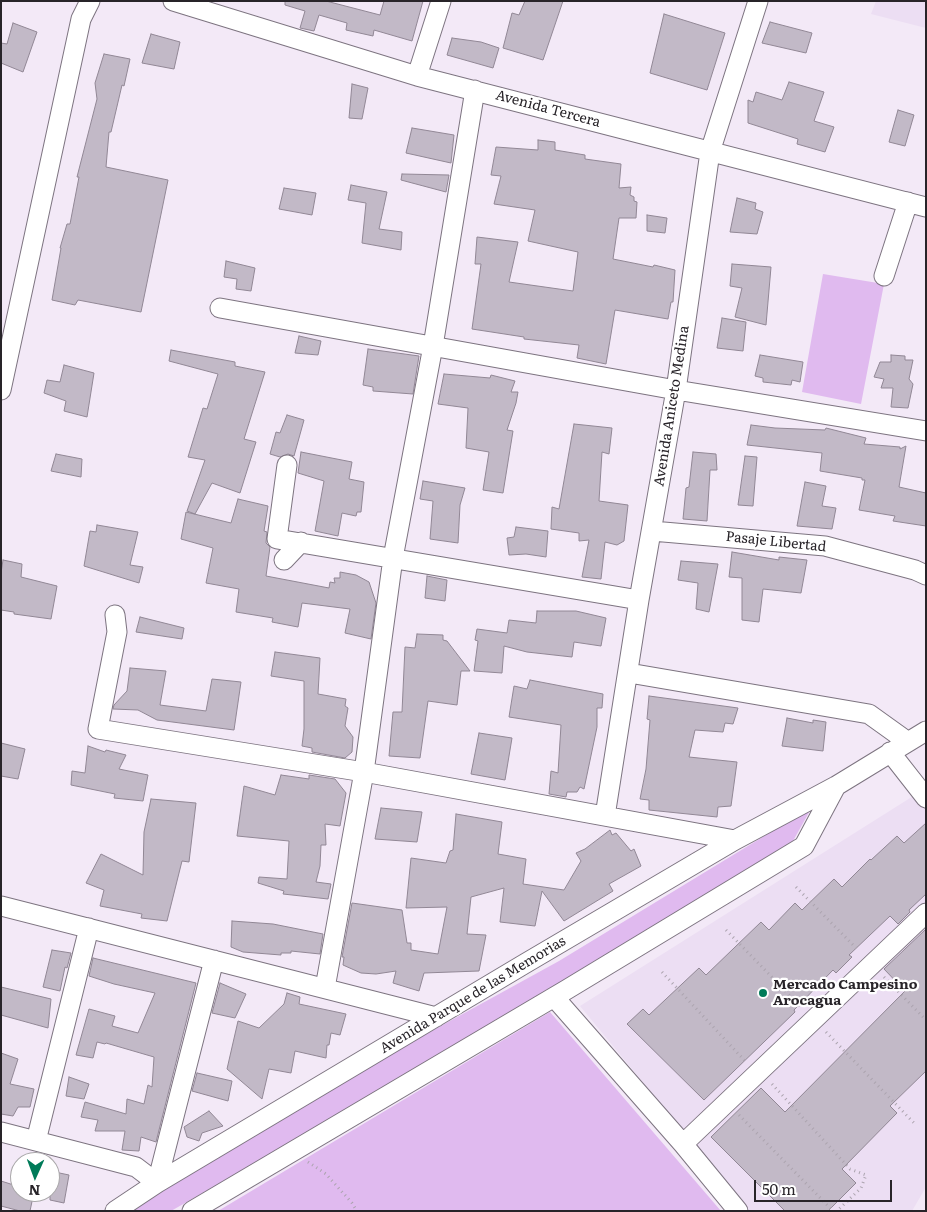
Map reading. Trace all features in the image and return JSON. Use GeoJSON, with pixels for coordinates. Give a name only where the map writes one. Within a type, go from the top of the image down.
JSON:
{"type":"FeatureCollection","features":[{"type":"Feature","properties":{"kind":"street"},"geometry":{"type":"LineString","coordinates":[[1,390],[81,19],[90,1]]}},
{"type":"Feature","properties":{"kind":"street","name":"Avenida Tercera"},"geometry":{"type":"LineString","coordinates":[[173,1],[417,76],[917,204]]}},
{"type":"Feature","properties":{"kind":"street"},"geometry":{"type":"LineString","coordinates":[[417,76],[441,1]]}},
{"type":"Feature","properties":{"kind":"street","name":"Avenida Aniceto Medina"},"geometry":{"type":"LineString","coordinates":[[605,816],[639,600],[676,390],[710,152],[758,1]]}},
{"type":"Feature","properties":{"kind":"street"},"geometry":{"type":"LineString","coordinates":[[325,988],[364,772],[393,558],[432,346],[475,90]]}},
{"type":"Feature","properties":{"kind":"street"},"geometry":{"type":"LineString","coordinates":[[884,276],[917,204]]}},
{"type":"Feature","properties":{"kind":"street"},"geometry":{"type":"LineString","coordinates":[[220,308],[676,390],[926,430]]}},
{"type":"Feature","properties":{"kind":"street"},"geometry":{"type":"LineString","coordinates":[[287,465],[277,539],[639,600]]}},
{"type":"Feature","properties":{"kind":"street","name":"Pasaje Libertad"},"geometry":{"type":"LineString","coordinates":[[652,531],[826,546],[915,570],[926,575]]}},
{"type":"Feature","properties":{"kind":"street"},"geometry":{"type":"LineString","coordinates":[[284,560],[301,542]]}},
{"type":"Feature","properties":{"kind":"street"},"geometry":{"type":"LineString","coordinates":[[115,615],[118,632],[98,729],[364,772],[734,840]]}},
{"type":"Feature","properties":{"kind":"street"},"geometry":{"type":"LineString","coordinates":[[628,673],[869,714],[908,742]]}},
{"type":"Feature","properties":{"kind":"street","name":"Avenida Parque de las Memorias"},"geometry":{"type":"LineString","coordinates":[[115,1211],[158,1183],[734,840],[836,786],[926,731]]}},
{"type":"Feature","properties":{"kind":"street"},"geometry":{"type":"LineString","coordinates":[[890,752],[926,798]]}},
{"type":"Feature","properties":{"kind":"street","name":"Avenida Parque de las Memorias"},"geometry":{"type":"LineString","coordinates":[[192,1211],[554,997],[804,846],[836,786]]}},
{"type":"Feature","properties":{"kind":"street"},"geometry":{"type":"LineString","coordinates":[[1,906],[436,1017]]}},
{"type":"Feature","properties":{"kind":"street"},"geometry":{"type":"LineString","coordinates":[[683,1144],[926,913]]}},
{"type":"Feature","properties":{"kind":"street"},"geometry":{"type":"LineString","coordinates":[[36,1141],[89,928]]}},
{"type":"Feature","properties":{"kind":"street"},"geometry":{"type":"LineString","coordinates":[[1,1132],[136,1167],[158,1183],[214,960]]}},
{"type":"Feature","properties":{"kind":"street"},"geometry":{"type":"LineString","coordinates":[[554,997],[683,1144],[738,1211]]}},
{"type":"Feature","properties":{"kind":"path"},"geometry":{"type":"LineString","coordinates":[[726,1102],[833,1211]]}},
{"type":"Feature","properties":{"kind":"path"},"geometry":{"type":"LineString","coordinates":[[293,1151],[326,1174],[357,1211]]}},
{"type":"Feature","properties":{"kind":"path"},"geometry":{"type":"LineString","coordinates":[[838,1211],[861,1188],[866,1175]]}},
{"type":"Feature","properties":{"kind":"shaded area"},"geometry":{"type":"Polygon","coordinates":[[[876,1],[926,1],[926,28],[871,14],[876,1]]]}},
{"type":"Feature","properties":{"kind":"shaded area"},"geometry":{"type":"Polygon","coordinates":[[[823,274],[884,284],[861,404],[802,392],[823,274]]]}},
{"type":"Feature","properties":{"kind":"shaded area","name":"Mercado Campesino Arocagua"},"geometry":{"type":"Polygon","coordinates":[[[926,788],[926,1187],[912,1211],[749,1211],[580,1006],[926,788]]]}},
{"type":"Feature","properties":{"kind":"shaded area"},"geometry":{"type":"Polygon","coordinates":[[[812,807],[793,841],[383,1090],[171,1211],[131,1211],[274,1122],[419,1038],[559,961],[812,807]]]}},
{"type":"Feature","properties":{"kind":"shaded area"},"geometry":{"type":"Polygon","coordinates":[[[550,1012],[721,1211],[218,1211],[550,1012]]]}},
{"type":"Feature","properties":{"kind":"building"},"geometry":{"type":"Polygon","coordinates":[[[285,1],[326,1],[380,15],[384,1],[423,1],[412,41],[374,30],[373,36],[346,30],[347,23],[319,15],[314,31],[300,28],[305,11],[285,5],[285,1]]]}},
{"type":"Feature","properties":{"kind":"building"},"geometry":{"type":"Polygon","coordinates":[[[525,1],[563,1],[543,60],[503,48],[512,13],[519,15],[525,1]]]}},
{"type":"Feature","properties":{"kind":"building"},"geometry":{"type":"Polygon","coordinates":[[[664,14],[725,33],[707,90],[650,73],[664,14]]]}},
{"type":"Feature","properties":{"kind":"building"},"geometry":{"type":"Polygon","coordinates":[[[770,22],[812,33],[806,53],[762,43],[770,22]]]}},
{"type":"Feature","properties":{"kind":"building"},"geometry":{"type":"Polygon","coordinates":[[[13,23],[37,32],[23,72],[1,63],[1,43],[7,44],[13,23]]]}},
{"type":"Feature","properties":{"kind":"building"},"geometry":{"type":"Polygon","coordinates":[[[151,34],[180,42],[174,69],[142,63],[151,34]]]}},
{"type":"Feature","properties":{"kind":"building"},"geometry":{"type":"Polygon","coordinates":[[[452,38],[481,42],[499,48],[493,68],[447,55],[452,38]]]}},
{"type":"Feature","properties":{"kind":"building"},"geometry":{"type":"Polygon","coordinates":[[[104,54],[130,59],[111,132],[109,132],[106,167],[168,180],[141,312],[78,300],[75,305],[52,300],[60,248],[67,224],[70,224],[79,177],[77,177],[97,99],[95,83],[104,54]]]}},
{"type":"Feature","properties":{"kind":"building"},"geometry":{"type":"Polygon","coordinates":[[[789,82],[824,92],[814,121],[834,127],[825,152],[797,144],[798,139],[748,123],[748,100],[753,102],[756,92],[782,100],[789,82]]]}},
{"type":"Feature","properties":{"kind":"building"},"geometry":{"type":"Polygon","coordinates":[[[352,84],[368,88],[362,119],[349,118],[352,84]]]}},
{"type":"Feature","properties":{"kind":"building"},"geometry":{"type":"Polygon","coordinates":[[[898,110],[914,115],[905,146],[889,142],[898,110]]]}},
{"type":"Feature","properties":{"kind":"building"},"geometry":{"type":"Polygon","coordinates":[[[412,128],[454,135],[451,163],[406,153],[412,128]]]}},
{"type":"Feature","properties":{"kind":"building"},"geometry":{"type":"Polygon","coordinates":[[[538,140],[555,142],[555,150],[585,155],[585,159],[621,164],[619,188],[631,187],[630,195],[637,202],[636,218],[619,218],[613,259],[675,270],[673,302],[671,302],[668,319],[615,310],[606,364],[577,358],[579,345],[524,339],[524,337],[472,329],[481,264],[475,264],[477,237],[518,242],[509,282],[573,291],[578,252],[528,241],[535,210],[494,204],[501,176],[491,175],[496,147],[538,150],[538,140]]]}},
{"type":"Feature","properties":{"kind":"building"},"geometry":{"type":"Polygon","coordinates":[[[402,174],[449,175],[446,192],[401,180],[402,174]]]}},
{"type":"Feature","properties":{"kind":"building"},"geometry":{"type":"Polygon","coordinates":[[[351,185],[387,192],[379,229],[402,232],[401,250],[362,243],[366,203],[348,200],[351,185]]]}},
{"type":"Feature","properties":{"kind":"building"},"geometry":{"type":"Polygon","coordinates":[[[284,188],[316,193],[312,215],[279,209],[284,188]]]}},
{"type":"Feature","properties":{"kind":"building"},"geometry":{"type":"Polygon","coordinates":[[[737,198],[756,203],[755,209],[763,212],[757,234],[730,232],[737,198]]]}},
{"type":"Feature","properties":{"kind":"building"},"geometry":{"type":"Polygon","coordinates":[[[647,215],[667,218],[665,233],[647,231],[647,215]]]}},
{"type":"Feature","properties":{"kind":"building"},"geometry":{"type":"Polygon","coordinates":[[[226,261],[255,268],[251,291],[236,289],[237,279],[224,277],[226,261]]]}},
{"type":"Feature","properties":{"kind":"building"},"geometry":{"type":"Polygon","coordinates":[[[732,264],[771,267],[766,325],[735,317],[742,288],[730,286],[732,264]]]}},
{"type":"Feature","properties":{"kind":"building"},"geometry":{"type":"Polygon","coordinates":[[[722,318],[746,322],[743,351],[717,348],[722,318]]]}},
{"type":"Feature","properties":{"kind":"building"},"geometry":{"type":"Polygon","coordinates":[[[299,336],[321,341],[318,355],[295,353],[299,336]]]}},
{"type":"Feature","properties":{"kind":"building"},"geometry":{"type":"Polygon","coordinates":[[[368,349],[419,356],[413,394],[373,391],[373,387],[363,385],[368,349]]]}},
{"type":"Feature","properties":{"kind":"building"},"geometry":{"type":"Polygon","coordinates":[[[171,350],[235,362],[235,366],[265,372],[244,439],[256,442],[240,493],[212,483],[195,514],[187,511],[205,460],[188,457],[203,408],[207,409],[218,374],[169,361],[171,350]]]}},
{"type":"Feature","properties":{"kind":"building"},"geometry":{"type":"Polygon","coordinates":[[[760,355],[803,362],[800,382],[792,380],[791,385],[763,382],[763,378],[755,376],[760,355]]]}},
{"type":"Feature","properties":{"kind":"building"},"geometry":{"type":"Polygon","coordinates":[[[891,355],[905,356],[905,360],[913,360],[909,379],[913,384],[908,408],[891,407],[893,388],[881,388],[884,379],[874,377],[880,362],[891,362],[891,355]]]}},
{"type":"Feature","properties":{"kind":"building"},"geometry":{"type":"Polygon","coordinates":[[[64,365],[94,373],[87,417],[64,411],[66,401],[44,393],[47,380],[60,382],[64,365]]]}},
{"type":"Feature","properties":{"kind":"building"},"geometry":{"type":"Polygon","coordinates":[[[444,374],[490,378],[491,375],[515,381],[511,392],[518,392],[507,430],[513,431],[503,493],[483,490],[489,452],[466,448],[468,408],[438,404],[444,374]]]}},
{"type":"Feature","properties":{"kind":"building"},"geometry":{"type":"Polygon","coordinates":[[[287,415],[304,420],[294,456],[288,454],[280,457],[270,454],[276,432],[280,433],[287,415]]]}},
{"type":"Feature","properties":{"kind":"building"},"geometry":{"type":"Polygon","coordinates":[[[574,424],[612,428],[609,454],[602,452],[599,501],[628,505],[624,541],[617,545],[605,542],[601,579],[582,577],[589,540],[579,541],[579,533],[551,529],[552,507],[559,509],[574,424]]]}},
{"type":"Feature","properties":{"kind":"building"},"geometry":{"type":"Polygon","coordinates":[[[751,425],[825,430],[826,428],[866,438],[864,444],[900,447],[900,449],[906,446],[899,487],[926,493],[926,526],[893,521],[895,516],[859,510],[865,480],[820,471],[822,453],[747,445],[751,425]]]}},
{"type":"Feature","properties":{"kind":"building"},"geometry":{"type":"Polygon","coordinates":[[[301,452],[352,462],[349,479],[364,482],[361,512],[357,512],[356,516],[342,513],[338,536],[315,531],[324,481],[298,473],[301,452]]]}},
{"type":"Feature","properties":{"kind":"building"},"geometry":{"type":"Polygon","coordinates":[[[693,452],[716,454],[717,470],[710,470],[707,521],[683,519],[686,488],[689,487],[693,452]]]}},
{"type":"Feature","properties":{"kind":"building"},"geometry":{"type":"Polygon","coordinates":[[[56,454],[82,459],[81,477],[51,471],[56,454]]]}},
{"type":"Feature","properties":{"kind":"building"},"geometry":{"type":"Polygon","coordinates":[[[745,456],[757,457],[753,506],[738,505],[745,456]]]}},
{"type":"Feature","properties":{"kind":"building"},"geometry":{"type":"Polygon","coordinates":[[[423,481],[465,488],[460,505],[458,543],[430,539],[433,501],[420,499],[423,481]]]}},
{"type":"Feature","properties":{"kind":"building"},"geometry":{"type":"Polygon","coordinates":[[[805,482],[826,486],[822,506],[836,508],[832,529],[797,526],[805,482]]]}},
{"type":"Feature","properties":{"kind":"building"},"geometry":{"type":"Polygon","coordinates":[[[238,499],[268,506],[264,531],[267,532],[266,543],[270,547],[266,576],[329,588],[330,582],[335,583],[334,578],[340,578],[340,572],[356,575],[369,582],[376,603],[371,639],[345,633],[350,609],[302,603],[298,627],[272,622],[273,618],[236,612],[239,589],[206,583],[213,548],[181,539],[186,512],[231,523],[238,499]]]}},
{"type":"Feature","properties":{"kind":"building"},"geometry":{"type":"Polygon","coordinates":[[[97,525],[138,532],[130,565],[143,567],[139,583],[84,566],[90,531],[96,532],[97,525]]]}},
{"type":"Feature","properties":{"kind":"building"},"geometry":{"type":"Polygon","coordinates":[[[516,527],[548,531],[546,557],[526,554],[509,555],[507,538],[514,537],[516,527]]]}},
{"type":"Feature","properties":{"kind":"building"},"geometry":{"type":"Polygon","coordinates":[[[732,552],[779,560],[779,557],[807,560],[801,593],[763,589],[759,622],[742,620],[742,578],[729,577],[732,552]]]}},
{"type":"Feature","properties":{"kind":"building"},"geometry":{"type":"Polygon","coordinates":[[[3,560],[22,564],[21,577],[57,586],[51,619],[14,614],[14,612],[1,610],[3,560]]]}},
{"type":"Feature","properties":{"kind":"building"},"geometry":{"type":"Polygon","coordinates":[[[681,561],[718,564],[709,612],[696,609],[698,583],[678,580],[681,561]]]}},
{"type":"Feature","properties":{"kind":"building"},"geometry":{"type":"Polygon","coordinates":[[[427,576],[447,580],[445,601],[425,598],[427,576]]]}},
{"type":"Feature","properties":{"kind":"building"},"geometry":{"type":"Polygon","coordinates":[[[537,611],[576,611],[606,618],[601,646],[574,642],[572,657],[527,652],[504,646],[502,673],[474,671],[478,641],[475,640],[477,629],[507,633],[509,620],[536,623],[537,611]]]}},
{"type":"Feature","properties":{"kind":"building"},"geometry":{"type":"Polygon","coordinates":[[[140,617],[184,628],[182,639],[136,632],[140,617]]]}},
{"type":"Feature","properties":{"kind":"building"},"geometry":{"type":"Polygon","coordinates":[[[417,634],[443,635],[443,640],[447,641],[470,671],[461,671],[457,705],[428,701],[420,758],[389,756],[393,712],[402,712],[405,647],[415,648],[417,634]]]}},
{"type":"Feature","properties":{"kind":"building"},"geometry":{"type":"Polygon","coordinates":[[[275,652],[320,658],[318,694],[346,699],[345,706],[348,708],[345,726],[353,737],[352,752],[345,758],[312,752],[312,748],[302,746],[304,681],[271,676],[275,652]]]}},
{"type":"Feature","properties":{"kind":"building"},"geometry":{"type":"Polygon","coordinates":[[[130,668],[166,671],[160,705],[206,711],[212,679],[241,682],[234,730],[157,720],[138,710],[113,709],[114,705],[127,691],[130,668]]]}},
{"type":"Feature","properties":{"kind":"building"},"geometry":{"type":"Polygon","coordinates":[[[530,680],[603,694],[602,708],[597,708],[597,727],[584,789],[580,787],[577,792],[567,792],[566,797],[549,794],[551,771],[558,773],[561,725],[509,717],[514,686],[527,689],[530,680]]]}},
{"type":"Feature","properties":{"kind":"building"},"geometry":{"type":"Polygon","coordinates":[[[649,696],[738,708],[733,724],[725,723],[723,732],[695,730],[689,757],[737,762],[731,806],[718,807],[717,817],[649,810],[649,800],[640,799],[646,769],[650,720],[647,719],[649,696]]]}},
{"type":"Feature","properties":{"kind":"building"},"geometry":{"type":"Polygon","coordinates":[[[787,718],[813,723],[813,720],[826,722],[823,751],[782,746],[787,718]]]}},
{"type":"Feature","properties":{"kind":"building"},"geometry":{"type":"Polygon","coordinates":[[[479,733],[512,738],[505,780],[471,774],[479,733]]]}},
{"type":"Feature","properties":{"kind":"building"},"geometry":{"type":"Polygon","coordinates":[[[1,743],[25,749],[18,779],[1,776],[1,743]]]}},
{"type":"Feature","properties":{"kind":"building"},"geometry":{"type":"Polygon","coordinates":[[[88,746],[105,752],[106,750],[126,755],[119,769],[148,775],[143,801],[114,798],[115,794],[71,785],[72,771],[85,773],[88,746]]]}},
{"type":"Feature","properties":{"kind":"building"},"geometry":{"type":"Polygon","coordinates":[[[281,775],[309,779],[309,775],[335,779],[346,793],[340,826],[325,824],[326,845],[321,845],[320,866],[316,882],[331,884],[328,899],[283,894],[284,891],[258,883],[259,877],[287,879],[289,841],[237,836],[244,786],[275,795],[281,775]]]}},
{"type":"Feature","properties":{"kind":"building"},"geometry":{"type":"Polygon","coordinates":[[[151,799],[196,803],[189,862],[182,861],[167,921],[141,918],[142,914],[100,906],[104,890],[86,883],[101,854],[143,875],[144,832],[151,799]]]}},
{"type":"Feature","properties":{"kind":"building"},"geometry":{"type":"Polygon","coordinates":[[[381,808],[422,812],[417,842],[375,839],[381,808]]]}},
{"type":"Feature","properties":{"kind":"building"},"geometry":{"type":"Polygon","coordinates":[[[456,814],[502,822],[498,854],[526,859],[523,884],[564,890],[581,861],[576,853],[585,849],[610,830],[612,835],[616,833],[631,851],[634,849],[641,866],[609,884],[613,891],[564,921],[542,891],[535,926],[500,922],[504,888],[471,897],[467,934],[486,935],[479,971],[424,973],[419,991],[393,983],[396,971],[376,974],[361,973],[343,965],[344,957],[342,957],[352,903],[402,910],[407,943],[411,943],[411,950],[438,954],[447,907],[406,908],[411,858],[446,863],[450,851],[453,850],[456,814]]]}},
{"type":"Feature","properties":{"kind":"building"},"geometry":{"type":"Polygon","coordinates":[[[926,823],[926,894],[909,910],[910,912],[898,924],[890,916],[849,955],[852,957],[836,973],[833,970],[794,1010],[795,1012],[704,1100],[627,1024],[643,1009],[649,1015],[699,968],[706,975],[761,922],[769,930],[795,903],[802,910],[834,879],[842,887],[897,836],[904,843],[926,823]]]}},
{"type":"Feature","properties":{"kind":"building"},"geometry":{"type":"Polygon","coordinates":[[[232,921],[273,924],[323,934],[320,954],[291,951],[291,953],[281,953],[281,955],[243,952],[231,947],[232,921]]]}},
{"type":"Feature","properties":{"kind":"building"},"geometry":{"type":"Polygon","coordinates":[[[926,929],[926,1071],[890,1106],[897,1113],[842,1169],[856,1183],[828,1211],[785,1211],[711,1137],[761,1088],[785,1112],[905,991],[884,969],[926,929]]]}},
{"type":"Feature","properties":{"kind":"building"},"geometry":{"type":"Polygon","coordinates":[[[52,950],[71,953],[67,968],[65,967],[60,991],[43,987],[52,950]]]}},
{"type":"Feature","properties":{"kind":"building"},"geometry":{"type":"Polygon","coordinates":[[[93,958],[196,983],[156,1142],[141,1137],[139,1151],[122,1150],[125,1131],[95,1131],[98,1120],[81,1117],[85,1102],[126,1114],[127,1099],[144,1104],[148,1085],[152,1087],[154,1057],[97,1042],[93,1058],[76,1055],[89,1009],[115,1016],[112,1026],[138,1033],[155,993],[114,984],[89,976],[93,958]]]}},
{"type":"Feature","properties":{"kind":"building"},"geometry":{"type":"Polygon","coordinates":[[[220,983],[246,994],[235,1018],[212,1013],[220,983]]]}},
{"type":"Feature","properties":{"kind":"building"},"geometry":{"type":"Polygon","coordinates":[[[1,987],[51,999],[48,1028],[1,1015],[1,987]]]}},
{"type":"Feature","properties":{"kind":"building"},"geometry":{"type":"Polygon","coordinates":[[[287,993],[300,997],[299,1004],[346,1014],[340,1035],[331,1033],[329,1045],[327,1045],[326,1058],[295,1051],[291,1073],[269,1069],[262,1099],[227,1069],[238,1021],[259,1028],[284,1004],[287,993]]]}},
{"type":"Feature","properties":{"kind":"building"},"geometry":{"type":"Polygon","coordinates":[[[1,1053],[18,1059],[10,1084],[34,1089],[30,1107],[18,1107],[13,1116],[1,1114],[1,1053]]]}},
{"type":"Feature","properties":{"kind":"building"},"geometry":{"type":"Polygon","coordinates":[[[197,1073],[232,1081],[228,1101],[192,1091],[197,1073]]]}},
{"type":"Feature","properties":{"kind":"building"},"geometry":{"type":"Polygon","coordinates":[[[69,1077],[89,1084],[84,1099],[66,1096],[69,1077]]]}},
{"type":"Feature","properties":{"kind":"building"},"geometry":{"type":"Polygon","coordinates":[[[209,1111],[223,1126],[202,1133],[199,1141],[187,1137],[184,1127],[209,1111]]]}},
{"type":"Feature","properties":{"kind":"building"},"geometry":{"type":"Polygon","coordinates":[[[60,1173],[69,1175],[64,1203],[59,1202],[60,1173]]]}},
{"type":"Feature","properties":{"kind":"building"},"geometry":{"type":"Polygon","coordinates":[[[1,1181],[10,1184],[10,1202],[32,1202],[30,1211],[20,1211],[1,1206],[1,1181]]]}},
{"type":"Feature","properties":{"kind":"place","name":"Mercado Campesino Arocagua"},"geometry":{"type":"Point","coordinates":[763,993]}}]}
